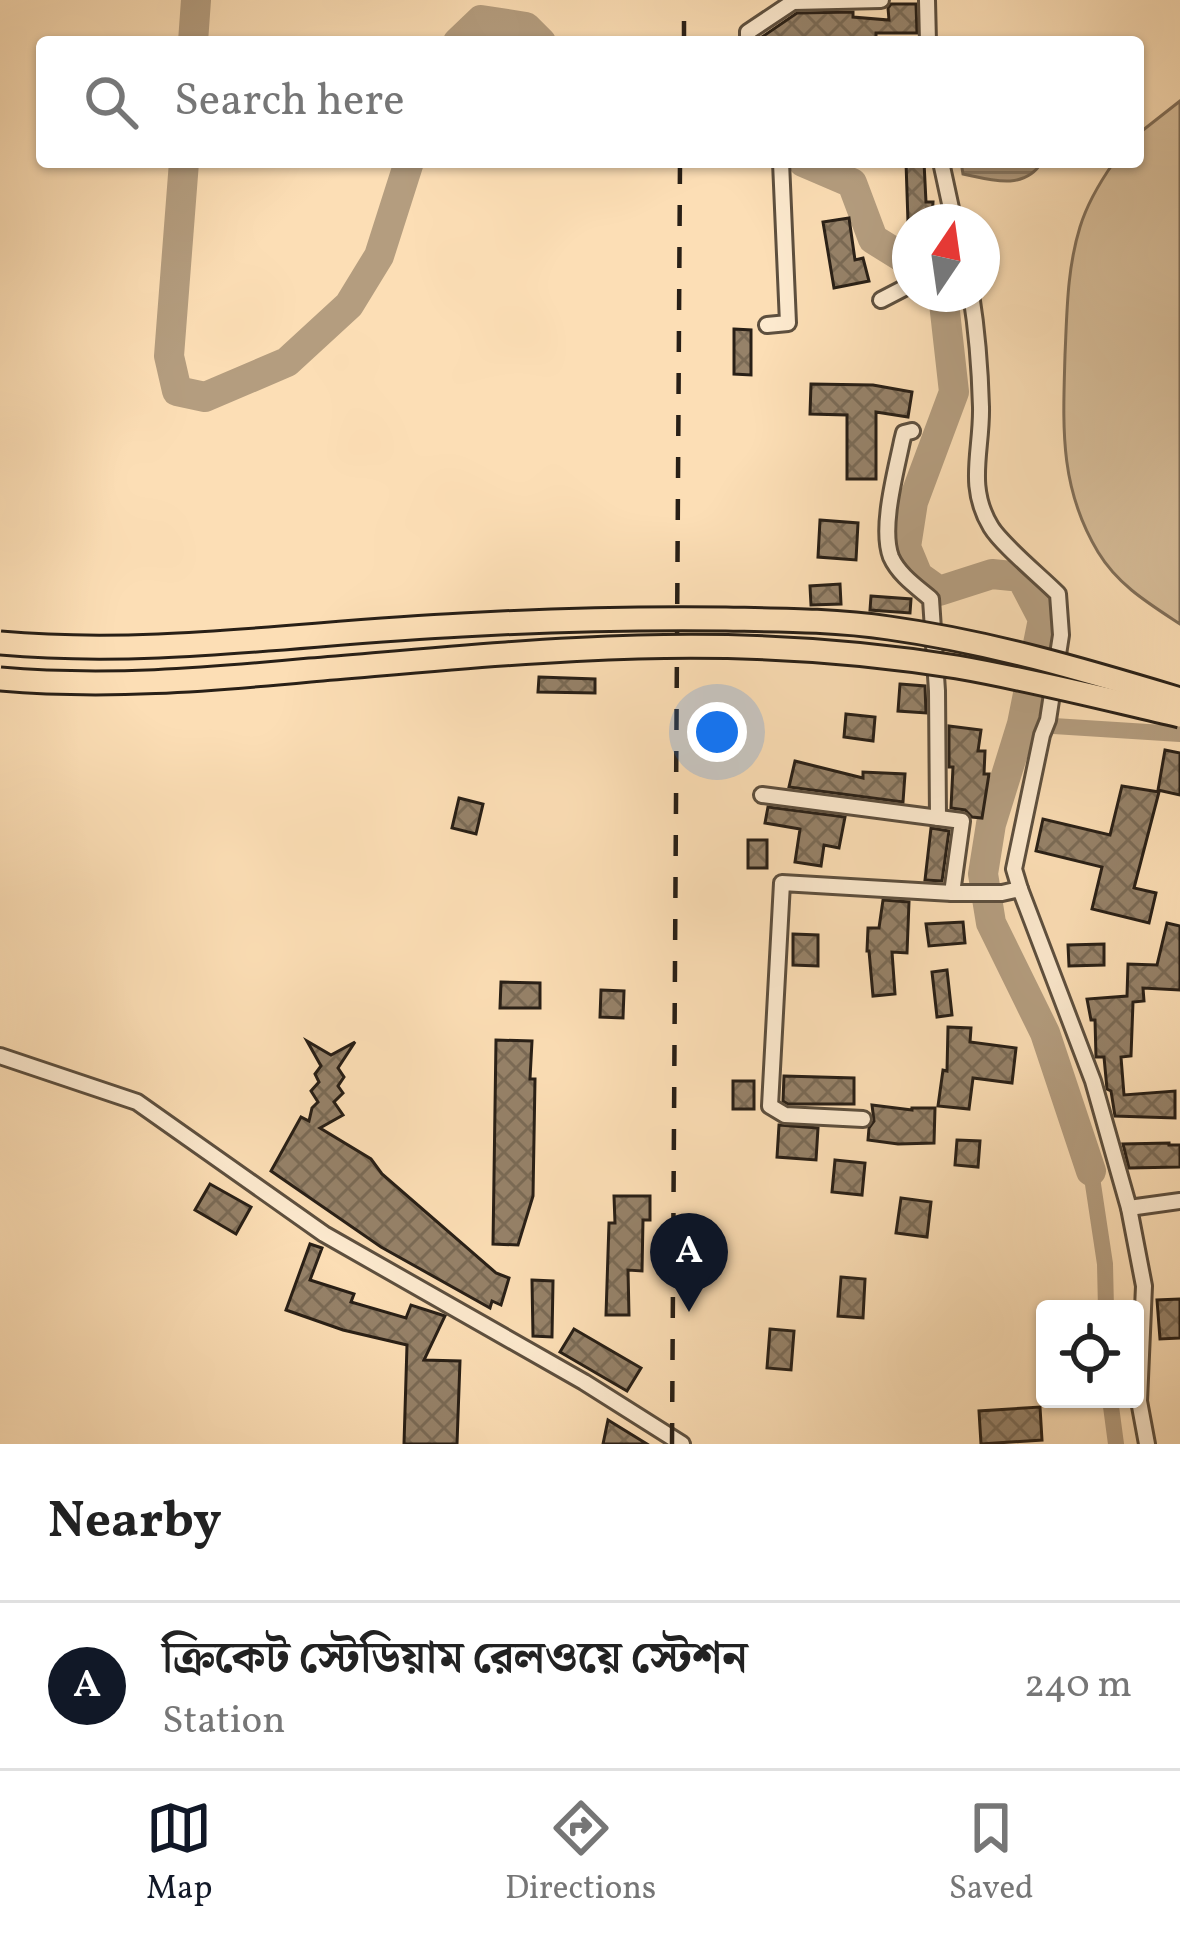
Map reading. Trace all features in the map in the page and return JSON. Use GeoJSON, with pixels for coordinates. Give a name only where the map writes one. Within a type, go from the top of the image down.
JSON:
{"type":"FeatureCollection","features":[{"type":"Feature","properties":{"kind":"main road"},"geometry":{"type":"LineString","coordinates":[[0,643],[134,648],[460,625],[641,618],[790,620],[884,627],[964,640],[1060,662],[1180,699]]}},
{"type":"Feature","properties":{"kind":"main road"},"geometry":{"type":"LineString","coordinates":[[0,679],[164,682],[639,647],[788,649],[958,668],[1180,716]]}},
{"type":"Feature","properties":{"kind":"street"},"geometry":{"type":"LineString","coordinates":[[748,36],[794,2],[881,0]]}},
{"type":"Feature","properties":{"kind":"street"},"geometry":{"type":"LineString","coordinates":[[926,0],[928,36]]}},
{"type":"Feature","properties":{"kind":"street"},"geometry":{"type":"LineString","coordinates":[[942,168],[950,204]]}},
{"type":"Feature","properties":{"kind":"street"},"geometry":{"type":"LineString","coordinates":[[767,325],[788,323],[781,169]]}},
{"type":"Feature","properties":{"kind":"street"},"geometry":{"type":"LineString","coordinates":[[880,300],[892,294]]}},
{"type":"Feature","properties":{"kind":"street"},"geometry":{"type":"LineString","coordinates":[[973,312],[981,409],[975,470],[979,503],[993,532],[1058,594],[1061,635],[1014,868],[1093,1081],[1129,1208],[1144,1286],[1139,1401],[1147,1444]]}},
{"type":"Feature","properties":{"kind":"street"},"geometry":{"type":"LineString","coordinates":[[912,431],[904,433],[902,441],[888,538],[891,556],[903,575],[931,599],[938,818]]}},
{"type":"Feature","properties":{"kind":"street"},"geometry":{"type":"LineString","coordinates":[[762,795],[962,821],[960,893]]}},
{"type":"Feature","properties":{"kind":"street"},"geometry":{"type":"LineString","coordinates":[[863,1119],[785,1115],[770,1106],[782,883],[960,893],[1020,890]]}},
{"type":"Feature","properties":{"kind":"street"},"geometry":{"type":"LineString","coordinates":[[0,1056],[137,1102],[324,1234],[584,1382],[682,1444]]}},
{"type":"Feature","properties":{"kind":"street"},"geometry":{"type":"LineString","coordinates":[[1129,1208],[1180,1202]]}},
{"type":"Feature","properties":{"kind":"shaded area"},"geometry":{"type":"Polygon","coordinates":[[[1180,101],[1180,624],[1124,584],[1106,564],[1076,504],[1066,456],[1072,259],[1083,218],[1110,168],[1144,168],[1144,129],[1180,101]]]}},
{"type":"Feature","properties":{"kind":"shaded area"},"geometry":{"type":"Polygon","coordinates":[[[962,168],[1037,168],[1026,177],[1006,181],[963,174],[962,168]]]}},
{"type":"Feature","properties":{"kind":"building"},"geometry":{"type":"Polygon","coordinates":[[[916,4],[917,33],[763,36],[797,13],[853,12],[853,17],[889,20],[888,8],[916,4]]]}},
{"type":"Feature","properties":{"kind":"building"},"geometry":{"type":"Polygon","coordinates":[[[906,168],[924,168],[926,202],[933,202],[907,204],[906,168]]]}},
{"type":"Feature","properties":{"kind":"building"},"geometry":{"type":"Polygon","coordinates":[[[849,218],[855,260],[863,258],[869,281],[834,288],[823,222],[849,218]]]}},
{"type":"Feature","properties":{"kind":"building"},"geometry":{"type":"Polygon","coordinates":[[[734,329],[751,330],[751,375],[734,374],[734,329]]]}},
{"type":"Feature","properties":{"kind":"building"},"geometry":{"type":"Polygon","coordinates":[[[811,384],[873,385],[912,392],[908,417],[876,412],[876,479],[847,479],[847,415],[810,414],[811,384]]]}},
{"type":"Feature","properties":{"kind":"building"},"geometry":{"type":"Polygon","coordinates":[[[820,520],[858,523],[856,560],[818,557],[820,520]]]}},
{"type":"Feature","properties":{"kind":"building"},"geometry":{"type":"Polygon","coordinates":[[[840,584],[841,604],[811,605],[810,586],[840,584]]]}},
{"type":"Feature","properties":{"kind":"building"},"geometry":{"type":"Polygon","coordinates":[[[871,596],[911,599],[910,613],[870,610],[871,596]]]}},
{"type":"Feature","properties":{"kind":"building"},"geometry":{"type":"Polygon","coordinates":[[[539,677],[595,679],[595,693],[538,692],[539,677]]]}},
{"type":"Feature","properties":{"kind":"building"},"geometry":{"type":"Polygon","coordinates":[[[900,684],[925,686],[926,713],[898,711],[900,684]]]}},
{"type":"Feature","properties":{"kind":"building"},"geometry":{"type":"Polygon","coordinates":[[[846,714],[875,717],[873,741],[844,737],[846,714]]]}},
{"type":"Feature","properties":{"kind":"building"},"geometry":{"type":"Polygon","coordinates":[[[949,726],[981,730],[978,751],[985,751],[984,774],[989,774],[982,818],[951,808],[949,726]]]}},
{"type":"Feature","properties":{"kind":"building"},"geometry":{"type":"Polygon","coordinates":[[[1165,750],[1180,753],[1180,795],[1158,790],[1165,750]]]}},
{"type":"Feature","properties":{"kind":"building"},"geometry":{"type":"Polygon","coordinates":[[[795,761],[863,778],[863,772],[905,774],[903,802],[789,787],[795,761]]]}},
{"type":"Feature","properties":{"kind":"building"},"geometry":{"type":"Polygon","coordinates":[[[1122,786],[1159,792],[1134,888],[1156,893],[1149,923],[1092,909],[1102,867],[1036,851],[1043,819],[1110,835],[1122,786]]]}},
{"type":"Feature","properties":{"kind":"building"},"geometry":{"type":"Polygon","coordinates":[[[459,798],[483,804],[476,834],[452,828],[459,798]]]}},
{"type":"Feature","properties":{"kind":"building"},"geometry":{"type":"Polygon","coordinates":[[[768,807],[845,817],[839,848],[824,845],[821,866],[795,862],[800,829],[765,823],[768,807]]]}},
{"type":"Feature","properties":{"kind":"building"},"geometry":{"type":"Polygon","coordinates":[[[931,828],[949,831],[942,881],[925,880],[931,828]]]}},
{"type":"Feature","properties":{"kind":"building"},"geometry":{"type":"Polygon","coordinates":[[[748,840],[767,840],[767,868],[748,868],[748,840]]]}},
{"type":"Feature","properties":{"kind":"building"},"geometry":{"type":"Polygon","coordinates":[[[883,900],[909,902],[907,953],[892,952],[895,994],[873,996],[868,928],[879,928],[883,900]]]}},
{"type":"Feature","properties":{"kind":"building"},"geometry":{"type":"Polygon","coordinates":[[[963,922],[965,943],[929,946],[926,924],[963,922]]]}},
{"type":"Feature","properties":{"kind":"building"},"geometry":{"type":"Polygon","coordinates":[[[1167,923],[1180,926],[1180,990],[1143,988],[1144,1001],[1133,1002],[1131,1056],[1121,1057],[1124,1095],[1175,1091],[1175,1118],[1115,1116],[1104,1057],[1096,1057],[1095,1020],[1091,1020],[1087,999],[1127,996],[1128,964],[1157,965],[1167,923]]]}},
{"type":"Feature","properties":{"kind":"building"},"geometry":{"type":"Polygon","coordinates":[[[793,934],[818,935],[818,966],[793,965],[793,934]]]}},
{"type":"Feature","properties":{"kind":"building"},"geometry":{"type":"Polygon","coordinates":[[[1104,944],[1104,965],[1069,966],[1068,945],[1104,944]]]}},
{"type":"Feature","properties":{"kind":"building"},"geometry":{"type":"Polygon","coordinates":[[[947,970],[952,1015],[937,1017],[932,972],[947,970]]]}},
{"type":"Feature","properties":{"kind":"building"},"geometry":{"type":"Polygon","coordinates":[[[501,982],[540,983],[540,1008],[500,1008],[501,982]]]}},
{"type":"Feature","properties":{"kind":"building"},"geometry":{"type":"Polygon","coordinates":[[[601,990],[624,991],[623,1018],[600,1017],[601,990]]]}},
{"type":"Feature","properties":{"kind":"building"},"geometry":{"type":"Polygon","coordinates":[[[948,1027],[971,1028],[970,1042],[1016,1048],[1012,1083],[973,1078],[969,1109],[938,1106],[943,1070],[947,1071],[948,1027]]]}},
{"type":"Feature","properties":{"kind":"building"},"geometry":{"type":"Polygon","coordinates":[[[496,1040],[532,1041],[533,1196],[518,1245],[493,1244],[496,1040]]]}},
{"type":"Feature","properties":{"kind":"building"},"geometry":{"type":"Polygon","coordinates":[[[307,1041],[331,1055],[355,1042],[338,1068],[344,1077],[338,1086],[343,1093],[334,1102],[343,1115],[320,1128],[371,1159],[382,1174],[496,1273],[509,1278],[501,1305],[492,1301],[490,1308],[381,1247],[271,1171],[301,1117],[309,1121],[318,1102],[311,1091],[319,1082],[315,1074],[321,1066],[307,1041]]]}},
{"type":"Feature","properties":{"kind":"building"},"geometry":{"type":"Polygon","coordinates":[[[784,1076],[854,1078],[854,1104],[788,1104],[783,1101],[784,1076]]]}},
{"type":"Feature","properties":{"kind":"building"},"geometry":{"type":"Polygon","coordinates":[[[733,1081],[754,1081],[754,1109],[733,1109],[733,1081]]]}},
{"type":"Feature","properties":{"kind":"building"},"geometry":{"type":"Polygon","coordinates":[[[872,1105],[935,1108],[934,1143],[868,1140],[874,1121],[872,1105]]]}},
{"type":"Feature","properties":{"kind":"building"},"geometry":{"type":"Polygon","coordinates":[[[779,1125],[818,1128],[816,1160],[777,1157],[779,1125]]]}},
{"type":"Feature","properties":{"kind":"building"},"geometry":{"type":"Polygon","coordinates":[[[957,1140],[980,1141],[978,1167],[955,1165],[957,1140]]]}},
{"type":"Feature","properties":{"kind":"building"},"geometry":{"type":"Polygon","coordinates":[[[1123,1144],[1180,1145],[1180,1167],[1129,1168],[1123,1144]]]}},
{"type":"Feature","properties":{"kind":"building"},"geometry":{"type":"Polygon","coordinates":[[[835,1160],[865,1163],[862,1195],[832,1192],[835,1160]]]}},
{"type":"Feature","properties":{"kind":"building"},"geometry":{"type":"Polygon","coordinates":[[[210,1184],[251,1207],[236,1234],[195,1210],[210,1184]]]}},
{"type":"Feature","properties":{"kind":"building"},"geometry":{"type":"Polygon","coordinates":[[[614,1196],[650,1196],[650,1220],[643,1220],[642,1271],[628,1270],[629,1315],[606,1315],[614,1196]]]}},
{"type":"Feature","properties":{"kind":"building"},"geometry":{"type":"Polygon","coordinates":[[[901,1198],[931,1202],[927,1237],[896,1233],[901,1198]]]}},
{"type":"Feature","properties":{"kind":"building"},"geometry":{"type":"Polygon","coordinates":[[[310,1244],[322,1248],[310,1280],[354,1294],[351,1302],[406,1318],[411,1305],[445,1316],[424,1360],[460,1361],[457,1444],[404,1444],[407,1345],[286,1310],[310,1244]]]}},
{"type":"Feature","properties":{"kind":"building"},"geometry":{"type":"Polygon","coordinates":[[[841,1277],[865,1279],[863,1318],[838,1316],[841,1277]]]}},
{"type":"Feature","properties":{"kind":"building"},"geometry":{"type":"Polygon","coordinates":[[[532,1280],[553,1281],[552,1337],[533,1336],[532,1280]]]}},
{"type":"Feature","properties":{"kind":"building"},"geometry":{"type":"Polygon","coordinates":[[[1180,1299],[1180,1338],[1160,1339],[1157,1300],[1180,1299]]]}},
{"type":"Feature","properties":{"kind":"building"},"geometry":{"type":"Polygon","coordinates":[[[574,1329],[641,1368],[627,1391],[560,1352],[574,1329]]]}},
{"type":"Feature","properties":{"kind":"building"},"geometry":{"type":"Polygon","coordinates":[[[770,1329],[794,1331],[791,1370],[767,1368],[770,1329]]]}},
{"type":"Feature","properties":{"kind":"building"},"geometry":{"type":"Polygon","coordinates":[[[1040,1408],[1042,1440],[981,1444],[979,1411],[1040,1408]]]}},
{"type":"Feature","properties":{"kind":"building"},"geometry":{"type":"Polygon","coordinates":[[[608,1420],[647,1444],[603,1444],[608,1420]]]}},
{"type":"Feature","properties":{"kind":"waterway"},"geometry":{"type":"LineString","coordinates":[[193,36],[196,0]]}},
{"type":"Feature","properties":{"kind":"waterway"},"geometry":{"type":"LineString","coordinates":[[464,36],[481,20],[526,27],[535,36]]}},
{"type":"Feature","properties":{"kind":"waterway"},"geometry":{"type":"LineString","coordinates":[[184,168],[169,356],[177,391],[205,397],[287,362],[349,305],[379,256],[407,168]]}},
{"type":"Feature","properties":{"kind":"waterway"},"geometry":{"type":"LineString","coordinates":[[817,168],[852,183],[873,239],[892,251]]}},
{"type":"Feature","properties":{"kind":"waterway"},"geometry":{"type":"LineString","coordinates":[[945,312],[954,392],[913,502],[906,547],[918,576],[939,591],[992,574],[1021,577],[1043,619],[1022,724],[991,824],[983,874],[991,923],[1045,1033],[1091,1171]]}},
{"type":"Feature","properties":{"kind":"waterway"},"geometry":{"type":"LineString","coordinates":[[1022,724],[1180,734]]}},
{"type":"Feature","properties":{"kind":"waterway"},"geometry":{"type":"LineString","coordinates":[[1091,1171],[1106,1300]]}},
{"type":"Feature","properties":{"kind":"waterway"},"geometry":{"type":"LineString","coordinates":[[1111,1408],[1116,1444]]}},
{"type":"Feature","properties":{"kind":"railway"},"geometry":{"type":"LineString","coordinates":[[684,0],[684,36]]}},
{"type":"Feature","properties":{"kind":"railway"},"geometry":{"type":"LineString","coordinates":[[672,1444],[680,168]]}},
{"type":"Feature","properties":{"kind":"place","name":"ক্রিকেট স্টেডিয়াম রেলওয়ে স্টেশন"},"geometry":{"type":"Point","coordinates":[689,1312]}}]}
